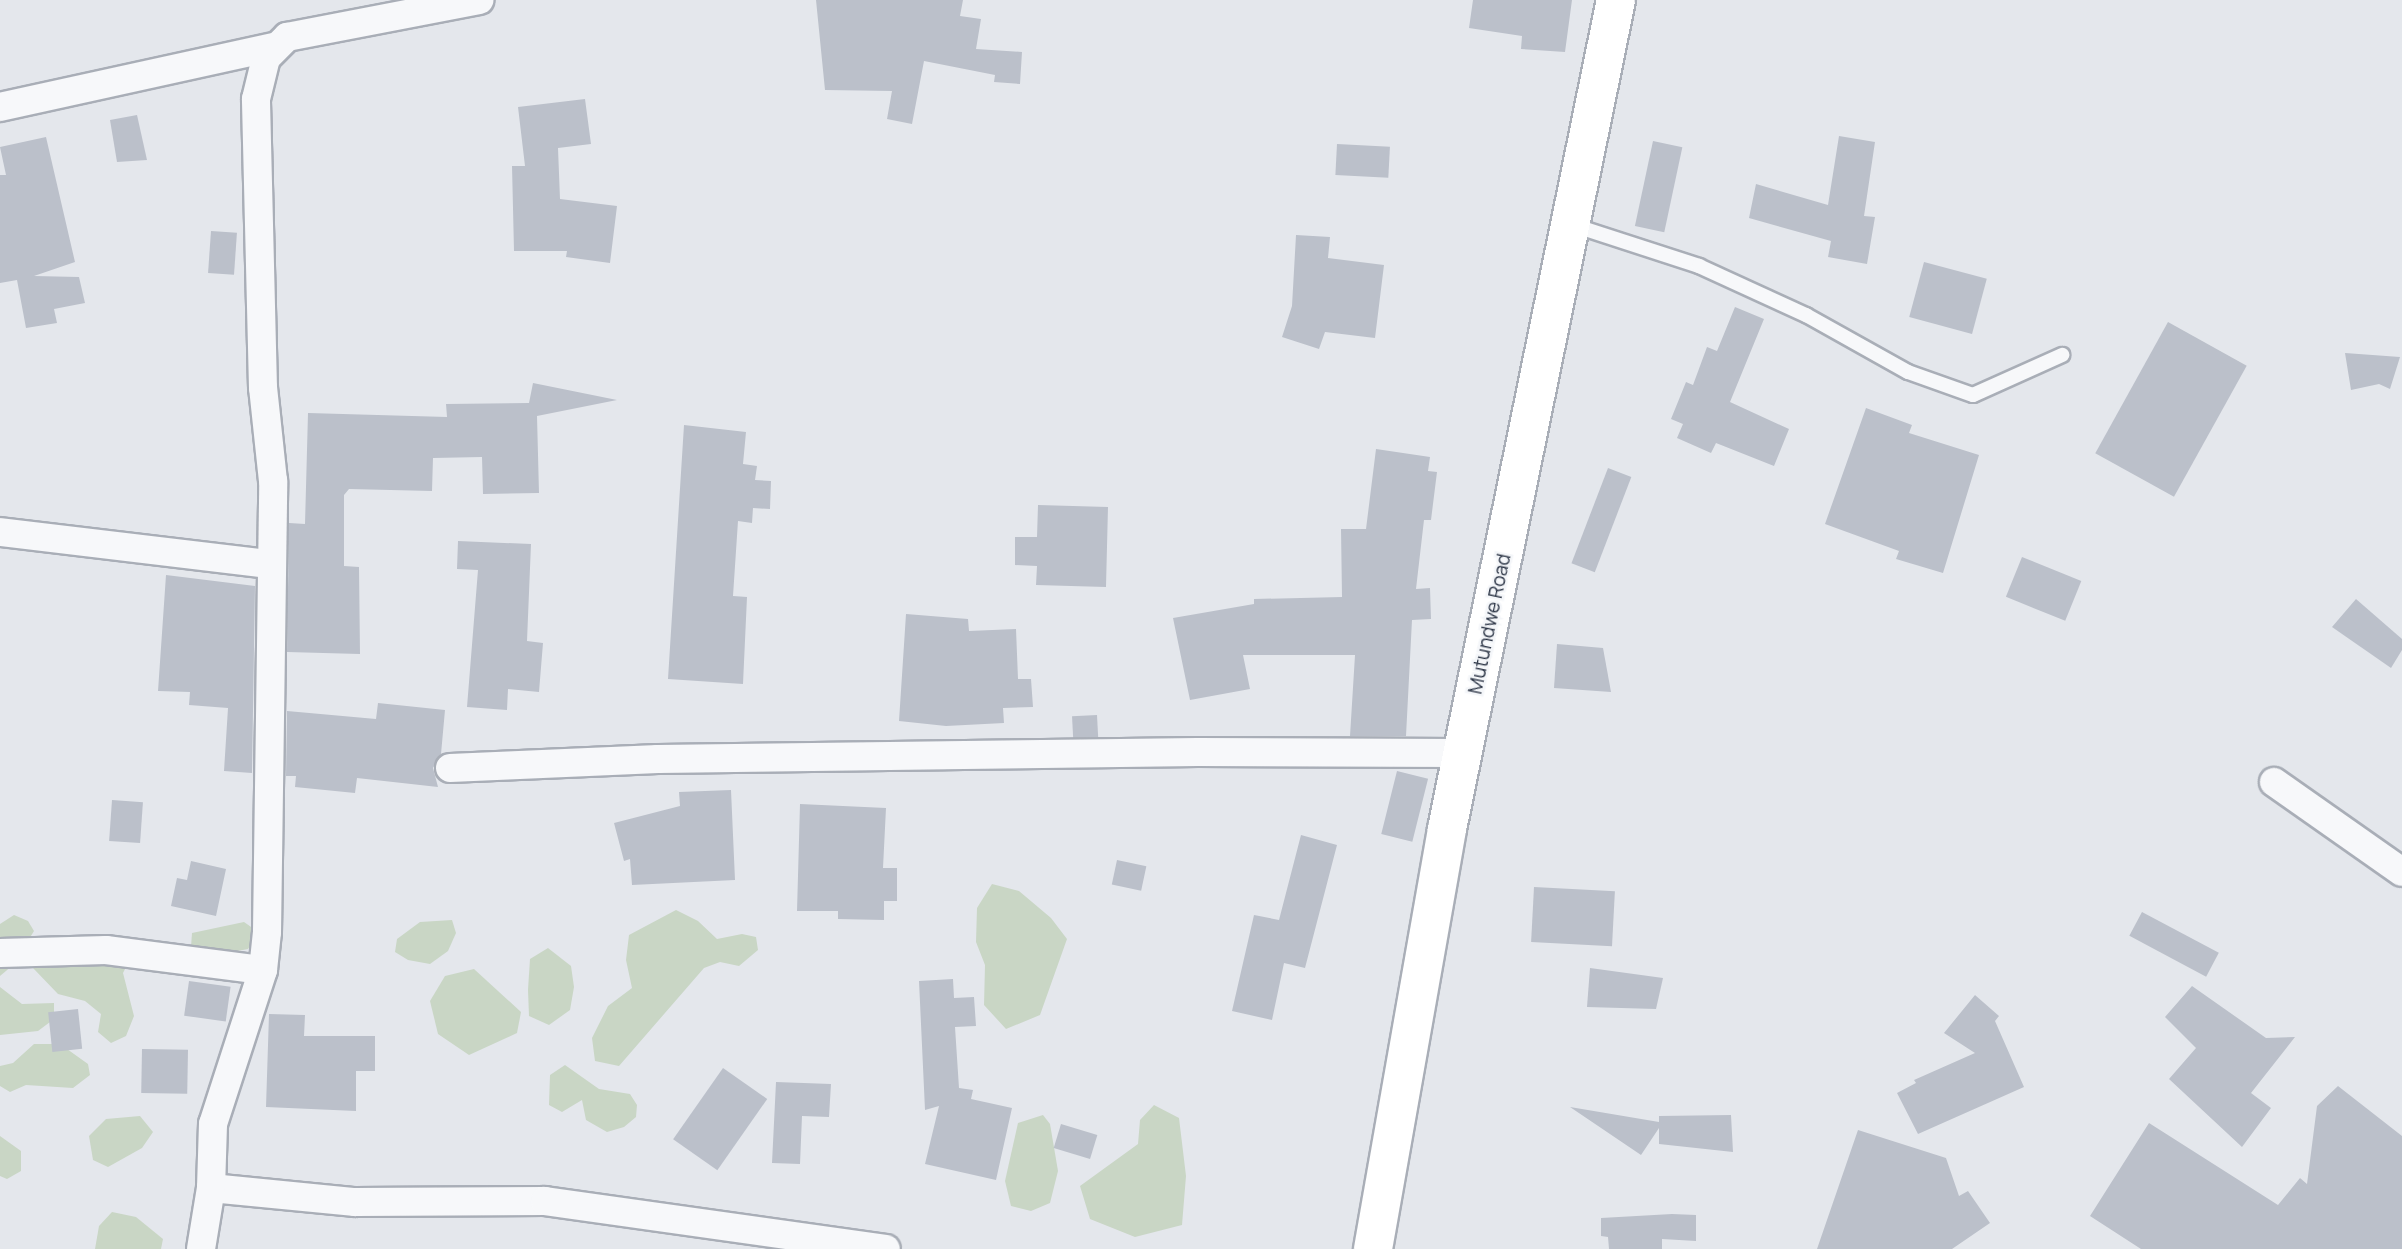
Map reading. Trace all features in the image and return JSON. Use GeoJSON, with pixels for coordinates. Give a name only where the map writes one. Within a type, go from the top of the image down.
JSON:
{"type":"FeatureCollection","features":[{"type":"Feature","properties":{"kind":"main road","name":"Mutundwe Road"},"geometry":{"type":"LineString","coordinates":[[1373,1249],[1392,1119],[1616,0]]}},
{"type":"Feature","properties":{"kind":"street"},"geometry":{"type":"LineString","coordinates":[[0,107],[272,47],[287,37],[479,0]]}},
{"type":"Feature","properties":{"kind":"street"},"geometry":{"type":"LineString","coordinates":[[201,1249],[211,1188],[213,1124],[263,970],[269,870],[270,564],[273,481],[263,388],[256,99],[272,47]]}},
{"type":"Feature","properties":{"kind":"street"},"geometry":{"type":"LineString","coordinates":[[0,532],[270,564]]}},
{"type":"Feature","properties":{"kind":"street"},"geometry":{"type":"LineString","coordinates":[[450,768],[658,759],[1198,752],[1464,753]]}},
{"type":"Feature","properties":{"kind":"street"},"geometry":{"type":"LineString","coordinates":[[2274,782],[2402,872]]}},
{"type":"Feature","properties":{"kind":"street"},"geometry":{"type":"LineString","coordinates":[[0,953],[106,950],[263,970]]}},
{"type":"Feature","properties":{"kind":"street"},"geometry":{"type":"LineString","coordinates":[[211,1188],[355,1202],[545,1201],[886,1249]]}},
{"type":"Feature","properties":{"kind":"lane"},"geometry":{"type":"LineString","coordinates":[[1571,225],[1699,266],[1806,315],[1908,372],[1973,396],[2062,355]]}},
{"type":"Feature","properties":{"kind":"green space"},"geometry":{"type":"Polygon","coordinates":[[[992,884],[1019,891],[1051,918],[1067,939],[1040,1015],[1006,1029],[984,1005],[985,965],[976,942],[977,908],[992,884]]]}},
{"type":"Feature","properties":{"kind":"green space"},"geometry":{"type":"Polygon","coordinates":[[[676,910],[698,921],[717,939],[742,934],[756,937],[758,950],[739,966],[720,962],[704,968],[619,1066],[595,1061],[592,1038],[608,1006],[632,988],[626,960],[629,935],[676,910]]]}},
{"type":"Feature","properties":{"kind":"green space"},"geometry":{"type":"Polygon","coordinates":[[[14,915],[28,921],[34,931],[13,965],[0,976],[0,924],[14,915]]]}},
{"type":"Feature","properties":{"kind":"green space"},"geometry":{"type":"Polygon","coordinates":[[[452,920],[456,933],[448,951],[430,964],[408,960],[395,952],[397,939],[420,922],[452,920]]]}},
{"type":"Feature","properties":{"kind":"green space"},"geometry":{"type":"Polygon","coordinates":[[[244,922],[254,929],[255,939],[248,949],[227,953],[191,947],[192,933],[244,922]]]}},
{"type":"Feature","properties":{"kind":"green space"},"geometry":{"type":"Polygon","coordinates":[[[83,935],[119,946],[127,965],[123,973],[134,1016],[126,1036],[111,1043],[98,1032],[101,1014],[85,1001],[58,994],[33,968],[36,941],[70,942],[83,935]]]}},
{"type":"Feature","properties":{"kind":"green space"},"geometry":{"type":"Polygon","coordinates":[[[548,948],[571,966],[574,987],[570,1010],[549,1025],[529,1016],[528,990],[530,959],[548,948]]]}},
{"type":"Feature","properties":{"kind":"green space"},"geometry":{"type":"Polygon","coordinates":[[[474,969],[521,1012],[517,1033],[469,1055],[438,1034],[430,1001],[445,976],[474,969]]]}},
{"type":"Feature","properties":{"kind":"green space"},"geometry":{"type":"Polygon","coordinates":[[[0,987],[22,1004],[54,1003],[54,1019],[38,1031],[0,1035],[0,987]]]}},
{"type":"Feature","properties":{"kind":"green space"},"geometry":{"type":"Polygon","coordinates":[[[34,1044],[60,1044],[88,1064],[90,1075],[73,1088],[26,1085],[10,1092],[0,1086],[0,1066],[13,1063],[34,1044]]]}},
{"type":"Feature","properties":{"kind":"green space"},"geometry":{"type":"Polygon","coordinates":[[[565,1065],[599,1089],[630,1094],[637,1105],[636,1117],[624,1127],[607,1132],[586,1120],[582,1100],[562,1112],[549,1105],[550,1075],[565,1065]]]}},
{"type":"Feature","properties":{"kind":"green space"},"geometry":{"type":"Polygon","coordinates":[[[1154,1105],[1179,1118],[1186,1176],[1182,1225],[1135,1237],[1090,1219],[1080,1186],[1138,1144],[1140,1120],[1154,1105]]]}},
{"type":"Feature","properties":{"kind":"green space"},"geometry":{"type":"Polygon","coordinates":[[[1043,1115],[1050,1124],[1058,1171],[1050,1203],[1031,1211],[1011,1206],[1005,1181],[1018,1123],[1043,1115]]]}},
{"type":"Feature","properties":{"kind":"green space"},"geometry":{"type":"Polygon","coordinates":[[[140,1116],[153,1132],[142,1148],[108,1167],[93,1160],[89,1136],[106,1119],[140,1116]]]}},
{"type":"Feature","properties":{"kind":"green space"},"geometry":{"type":"Polygon","coordinates":[[[0,1136],[21,1151],[21,1171],[7,1179],[0,1176],[0,1136]]]}},
{"type":"Feature","properties":{"kind":"green space"},"geometry":{"type":"Polygon","coordinates":[[[112,1212],[136,1217],[163,1239],[161,1249],[95,1249],[99,1226],[112,1212]]]}},
{"type":"Feature","properties":{"kind":"building"},"geometry":{"type":"Polygon","coordinates":[[[816,0],[963,0],[960,16],[981,19],[976,49],[1022,52],[1020,84],[994,82],[995,75],[924,61],[912,124],[887,119],[892,91],[825,90],[816,0]]]}},
{"type":"Feature","properties":{"kind":"building"},"geometry":{"type":"Polygon","coordinates":[[[1473,0],[1572,0],[1565,52],[1521,49],[1522,36],[1469,28],[1473,0]]]}},
{"type":"Feature","properties":{"kind":"building"},"geometry":{"type":"Polygon","coordinates":[[[585,99],[591,144],[558,148],[560,199],[617,206],[610,263],[566,257],[567,251],[514,251],[512,166],[525,166],[518,107],[585,99]]]}},
{"type":"Feature","properties":{"kind":"building"},"geometry":{"type":"Polygon","coordinates":[[[137,115],[147,160],[117,162],[110,120],[137,115]]]}},
{"type":"Feature","properties":{"kind":"building"},"geometry":{"type":"Polygon","coordinates":[[[1839,136],[1875,142],[1864,216],[1875,217],[1867,264],[1828,257],[1831,241],[1749,218],[1756,184],[1828,205],[1839,136]]]}},
{"type":"Feature","properties":{"kind":"building"},"geometry":{"type":"Polygon","coordinates":[[[46,137],[75,262],[34,276],[79,277],[85,303],[54,309],[57,323],[26,328],[17,280],[0,283],[0,175],[6,175],[0,147],[46,137]]]}},
{"type":"Feature","properties":{"kind":"building"},"geometry":{"type":"Polygon","coordinates":[[[1653,141],[1682,147],[1664,232],[1635,226],[1653,141]]]}},
{"type":"Feature","properties":{"kind":"building"},"geometry":{"type":"Polygon","coordinates":[[[1337,144],[1390,147],[1388,178],[1335,175],[1337,144]]]}},
{"type":"Feature","properties":{"kind":"building"},"geometry":{"type":"Polygon","coordinates":[[[211,231],[237,233],[234,275],[208,273],[211,231]]]}},
{"type":"Feature","properties":{"kind":"building"},"geometry":{"type":"Polygon","coordinates":[[[1296,235],[1330,237],[1328,258],[1384,265],[1375,338],[1325,332],[1319,349],[1282,337],[1292,306],[1296,235]]]}},
{"type":"Feature","properties":{"kind":"building"},"geometry":{"type":"Polygon","coordinates":[[[1924,262],[1987,279],[1972,334],[1909,317],[1924,262]]]}},
{"type":"Feature","properties":{"kind":"building"},"geometry":{"type":"Polygon","coordinates":[[[1735,307],[1764,319],[1730,402],[1789,429],[1774,466],[1716,443],[1711,453],[1677,438],[1683,424],[1671,419],[1686,382],[1693,385],[1707,347],[1717,351],[1735,307]]]}},
{"type":"Feature","properties":{"kind":"building"},"geometry":{"type":"Polygon","coordinates":[[[2168,322],[2247,366],[2174,497],[2095,453],[2168,322]]]}},
{"type":"Feature","properties":{"kind":"building"},"geometry":{"type":"Polygon","coordinates":[[[2345,353],[2400,357],[2390,389],[2379,384],[2351,390],[2345,353]]]}},
{"type":"Feature","properties":{"kind":"building"},"geometry":{"type":"Polygon","coordinates":[[[533,383],[617,400],[537,416],[539,493],[483,494],[482,457],[433,458],[432,491],[349,489],[344,495],[344,566],[359,567],[360,654],[287,652],[289,523],[305,524],[308,413],[447,417],[446,404],[529,403],[533,383]]]}},
{"type":"Feature","properties":{"kind":"building"},"geometry":{"type":"Polygon","coordinates":[[[1866,408],[1912,425],[1909,433],[1979,455],[1943,573],[1896,559],[1899,551],[1825,524],[1866,408]]]}},
{"type":"Feature","properties":{"kind":"building"},"geometry":{"type":"Polygon","coordinates":[[[684,425],[746,432],[743,464],[757,466],[755,480],[771,481],[770,509],[753,508],[752,523],[738,521],[733,596],[747,597],[743,684],[668,679],[684,425]]]}},
{"type":"Feature","properties":{"kind":"building"},"geometry":{"type":"Polygon","coordinates":[[[1376,449],[1430,457],[1428,471],[1437,472],[1431,520],[1424,520],[1416,589],[1430,588],[1431,619],[1412,620],[1406,736],[1350,736],[1355,655],[1243,655],[1250,689],[1190,700],[1173,618],[1254,604],[1254,599],[1342,597],[1341,529],[1366,529],[1376,449]]]}},
{"type":"Feature","properties":{"kind":"building"},"geometry":{"type":"Polygon","coordinates":[[[1608,468],[1631,477],[1595,572],[1571,563],[1608,468]]]}},
{"type":"Feature","properties":{"kind":"building"},"geometry":{"type":"Polygon","coordinates":[[[1038,505],[1108,507],[1106,587],[1036,585],[1037,566],[1015,565],[1015,537],[1037,537],[1038,505]]]}},
{"type":"Feature","properties":{"kind":"building"},"geometry":{"type":"Polygon","coordinates":[[[458,541],[531,544],[527,641],[543,643],[539,692],[508,689],[507,710],[467,707],[478,570],[457,569],[458,541]]]}},
{"type":"Feature","properties":{"kind":"building"},"geometry":{"type":"Polygon","coordinates":[[[2022,557],[2081,581],[2065,621],[2006,597],[2022,557]]]}},
{"type":"Feature","properties":{"kind":"building"},"geometry":{"type":"Polygon","coordinates":[[[166,575],[255,586],[252,773],[224,771],[228,708],[189,705],[190,692],[158,691],[166,575]]]}},
{"type":"Feature","properties":{"kind":"building"},"geometry":{"type":"Polygon","coordinates":[[[2356,599],[2402,639],[2402,650],[2391,668],[2332,627],[2356,599]]]}},
{"type":"Feature","properties":{"kind":"building"},"geometry":{"type":"Polygon","coordinates":[[[906,614],[968,619],[969,631],[1016,629],[1018,679],[1031,679],[1033,707],[1003,708],[1004,723],[946,726],[899,721],[906,614]]]}},
{"type":"Feature","properties":{"kind":"building"},"geometry":{"type":"Polygon","coordinates":[[[1557,644],[1603,648],[1611,692],[1554,688],[1557,644]]]}},
{"type":"Feature","properties":{"kind":"building"},"geometry":{"type":"Polygon","coordinates":[[[378,703],[445,710],[441,754],[433,768],[438,787],[357,778],[355,793],[295,787],[296,776],[286,776],[287,711],[376,719],[378,703]]]}},
{"type":"Feature","properties":{"kind":"building"},"geometry":{"type":"Polygon","coordinates":[[[1097,715],[1098,737],[1073,738],[1072,716],[1097,715]]]}},
{"type":"Feature","properties":{"kind":"building"},"geometry":{"type":"Polygon","coordinates":[[[1397,771],[1428,779],[1412,842],[1381,834],[1397,771]]]}},
{"type":"Feature","properties":{"kind":"building"},"geometry":{"type":"Polygon","coordinates":[[[731,790],[735,880],[632,885],[630,859],[624,861],[614,823],[680,806],[679,792],[731,790]]]}},
{"type":"Feature","properties":{"kind":"building"},"geometry":{"type":"Polygon","coordinates":[[[112,800],[143,802],[140,843],[109,841],[112,800]]]}},
{"type":"Feature","properties":{"kind":"building"},"geometry":{"type":"Polygon","coordinates":[[[800,804],[886,808],[883,868],[897,868],[897,901],[884,901],[884,920],[838,919],[838,911],[797,911],[800,804]]]}},
{"type":"Feature","properties":{"kind":"building"},"geometry":{"type":"Polygon","coordinates":[[[1301,835],[1337,845],[1305,968],[1284,963],[1272,1020],[1232,1011],[1254,915],[1279,920],[1301,835]]]}},
{"type":"Feature","properties":{"kind":"building"},"geometry":{"type":"Polygon","coordinates":[[[1117,860],[1146,866],[1141,891],[1112,884],[1117,860]]]}},
{"type":"Feature","properties":{"kind":"building"},"geometry":{"type":"Polygon","coordinates":[[[191,861],[226,869],[216,916],[171,906],[177,878],[187,880],[191,861]]]}},
{"type":"Feature","properties":{"kind":"building"},"geometry":{"type":"Polygon","coordinates":[[[1534,887],[1615,891],[1612,946],[1531,942],[1534,887]]]}},
{"type":"Feature","properties":{"kind":"building"},"geometry":{"type":"Polygon","coordinates":[[[2142,912],[2219,953],[2206,977],[2129,936],[2142,912]]]}},
{"type":"Feature","properties":{"kind":"building"},"geometry":{"type":"Polygon","coordinates":[[[1590,968],[1663,978],[1656,1009],[1587,1007],[1590,968]]]}},
{"type":"Feature","properties":{"kind":"building"},"geometry":{"type":"Polygon","coordinates":[[[953,979],[954,998],[974,997],[976,1026],[955,1027],[959,1088],[973,1090],[971,1099],[1012,1108],[996,1180],[925,1164],[939,1106],[925,1110],[919,981],[953,979]]]}},
{"type":"Feature","properties":{"kind":"building"},"geometry":{"type":"Polygon","coordinates":[[[189,981],[231,987],[226,1022],[184,1016],[189,981]]]}},
{"type":"Feature","properties":{"kind":"building"},"geometry":{"type":"Polygon","coordinates":[[[2192,986],[2266,1038],[2295,1037],[2251,1093],[2271,1108],[2242,1147],[2169,1079],[2196,1048],[2165,1017],[2192,986]]]}},
{"type":"Feature","properties":{"kind":"building"},"geometry":{"type":"Polygon","coordinates":[[[1975,995],[1999,1016],[1995,1021],[2024,1087],[1918,1134],[1897,1093],[1916,1083],[1914,1080],[1975,1053],[1944,1033],[1975,995]]]}},
{"type":"Feature","properties":{"kind":"building"},"geometry":{"type":"Polygon","coordinates":[[[78,1009],[82,1049],[52,1052],[48,1012],[78,1009]]]}},
{"type":"Feature","properties":{"kind":"building"},"geometry":{"type":"Polygon","coordinates":[[[269,1014],[305,1015],[304,1036],[375,1036],[375,1071],[356,1071],[356,1111],[266,1107],[269,1014]]]}},
{"type":"Feature","properties":{"kind":"building"},"geometry":{"type":"Polygon","coordinates":[[[142,1049],[188,1050],[187,1094],[141,1093],[142,1049]]]}},
{"type":"Feature","properties":{"kind":"building"},"geometry":{"type":"Polygon","coordinates":[[[723,1068],[767,1099],[717,1170],[673,1139],[723,1068]]]}},
{"type":"Feature","properties":{"kind":"building"},"geometry":{"type":"Polygon","coordinates":[[[776,1082],[831,1084],[829,1117],[802,1116],[800,1164],[772,1163],[776,1082]]]}},
{"type":"Feature","properties":{"kind":"building"},"geometry":{"type":"Polygon","coordinates":[[[2338,1086],[2402,1136],[2402,1249],[2141,1249],[2090,1216],[2149,1123],[2278,1205],[2300,1178],[2307,1184],[2317,1106],[2338,1086]]]}},
{"type":"Feature","properties":{"kind":"building"},"geometry":{"type":"Polygon","coordinates":[[[1570,1107],[1659,1122],[1659,1116],[1731,1115],[1733,1152],[1659,1144],[1659,1128],[1641,1155],[1570,1107]]]}},
{"type":"Feature","properties":{"kind":"building"},"geometry":{"type":"Polygon","coordinates":[[[1061,1124],[1097,1135],[1090,1159],[1054,1148],[1061,1124]]]}},
{"type":"Feature","properties":{"kind":"building"},"geometry":{"type":"Polygon","coordinates":[[[1858,1130],[1946,1158],[1959,1196],[1968,1191],[1990,1223],[1952,1249],[1817,1249],[1858,1130]]]}},
{"type":"Feature","properties":{"kind":"building"},"geometry":{"type":"Polygon","coordinates":[[[1696,1215],[1696,1241],[1662,1239],[1662,1249],[1609,1249],[1608,1237],[1601,1236],[1601,1218],[1696,1215]]]}}]}
